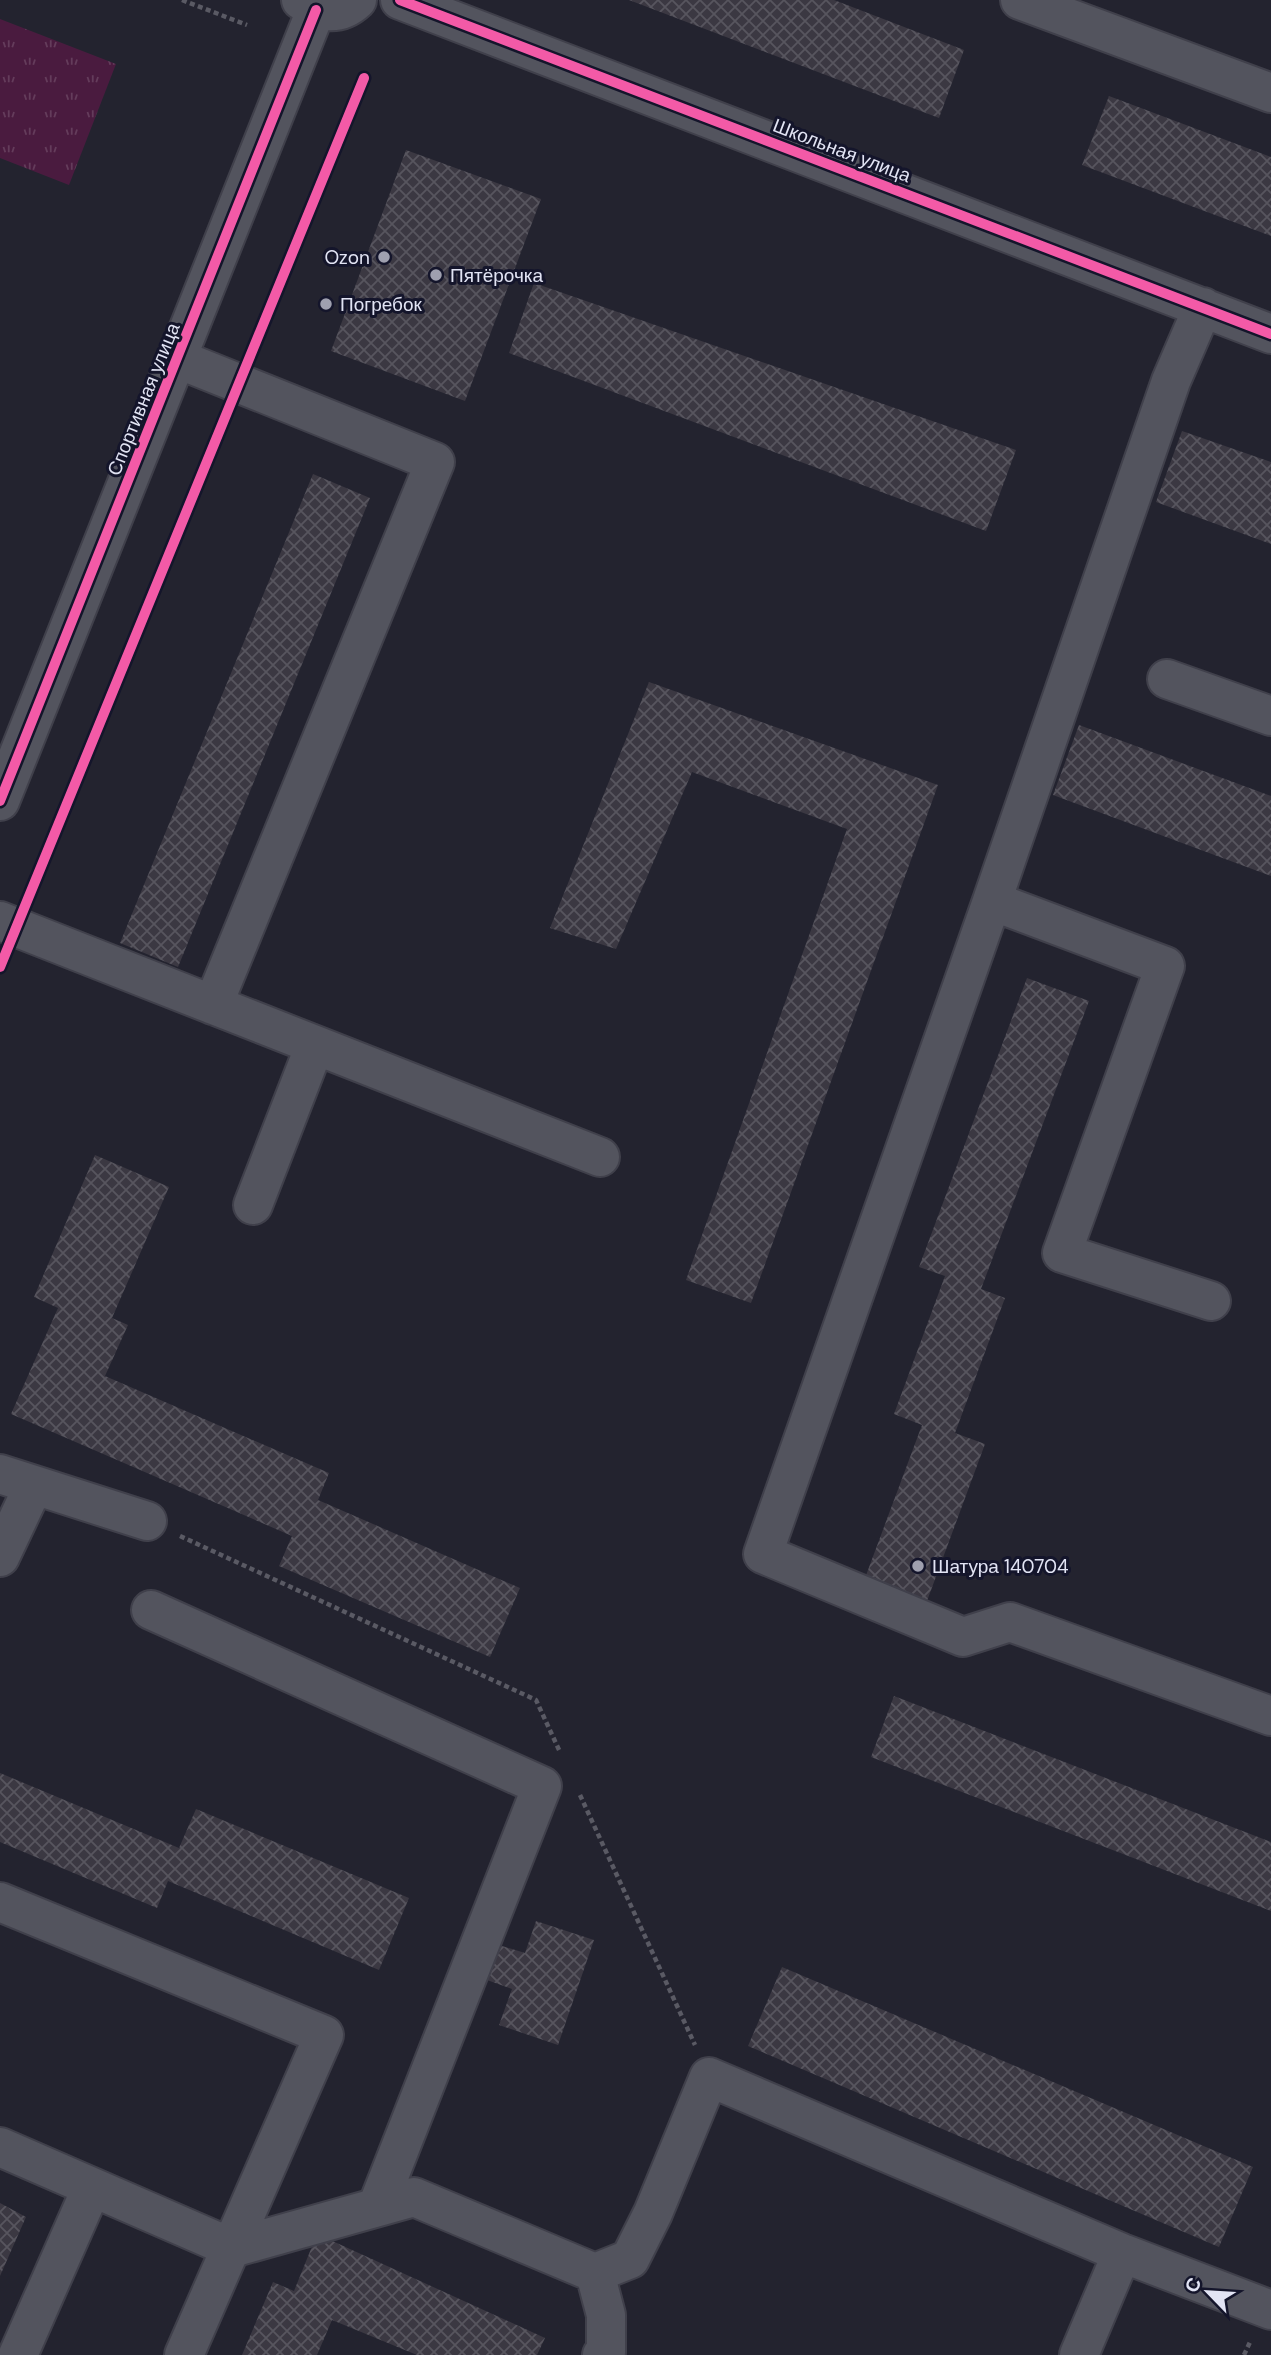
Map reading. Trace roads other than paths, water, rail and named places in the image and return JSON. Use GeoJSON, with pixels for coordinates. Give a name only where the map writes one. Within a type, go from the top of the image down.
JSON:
{"type":"FeatureCollection","features":[{"type":"Feature","properties":{"kind":"street"},"geometry":{"type":"LineString","coordinates":[[309,5],[336,12],[357,0]]}},
{"type":"Feature","properties":{"kind":"street","name":"Школьная улица"},"geometry":{"type":"LineString","coordinates":[[400,0],[1271,334]]}},
{"type":"Feature","properties":{"kind":"street"},"geometry":{"type":"LineString","coordinates":[[1020,0],[1271,93]]}},
{"type":"Feature","properties":{"kind":"street","name":"Спортивная улица"},"geometry":{"type":"LineString","coordinates":[[0,801],[178,359],[309,5]]}},
{"type":"Feature","properties":{"kind":"street"},"geometry":{"type":"LineString","coordinates":[[1203,307],[1171,381],[992,901],[762,1554],[963,1637],[1010,1622],[1271,1716]]}},
{"type":"Feature","properties":{"kind":"street"},"geometry":{"type":"LineString","coordinates":[[178,359],[435,462],[213,1005]]}},
{"type":"Feature","properties":{"kind":"street"},"geometry":{"type":"LineString","coordinates":[[1167,679],[1271,716]]}},
{"type":"Feature","properties":{"kind":"street"},"geometry":{"type":"LineString","coordinates":[[992,901],[1166,967],[1062,1253],[1212,1301]]}},
{"type":"Feature","properties":{"kind":"street"},"geometry":{"type":"LineString","coordinates":[[0,921],[600,1157]]}},
{"type":"Feature","properties":{"kind":"street"},"geometry":{"type":"LineString","coordinates":[[253,1205],[315,1045]]}},
{"type":"Feature","properties":{"kind":"street"},"geometry":{"type":"LineString","coordinates":[[0,1557],[17,1479],[147,1521]]}},
{"type":"Feature","properties":{"kind":"street"},"geometry":{"type":"LineString","coordinates":[[151,1611],[542,1786],[377,2207]]}},
{"type":"Feature","properties":{"kind":"street"},"geometry":{"type":"LineString","coordinates":[[0,1902],[324,2035],[184,2355]]}},
{"type":"Feature","properties":{"kind":"street"},"geometry":{"type":"LineString","coordinates":[[0,2147],[232,2248],[414,2197],[595,2273],[630,2259],[653,2213],[709,2077],[1122,2253],[1271,2309]]}},
{"type":"Feature","properties":{"kind":"street"},"geometry":{"type":"LineString","coordinates":[[18,2355],[92,2187]]}},
{"type":"Feature","properties":{"kind":"street"},"geometry":{"type":"LineString","coordinates":[[1079,2355],[1122,2253]]}},
{"type":"Feature","properties":{"kind":"street"},"geometry":{"type":"LineString","coordinates":[[595,2273],[606,2315],[606,2352],[603,2355]]}},
{"type":"Feature","properties":{"kind":"place","name":"Ozon"},"geometry":{"type":"Point","coordinates":[384,257]}},
{"type":"Feature","properties":{"kind":"place","name":"Пятёрочка"},"geometry":{"type":"Point","coordinates":[436,275]}},
{"type":"Feature","properties":{"kind":"place","name":"Погребок"},"geometry":{"type":"Point","coordinates":[326,304]}},
{"type":"Feature","properties":{"kind":"place","name":"Шатура 140704"},"geometry":{"type":"Point","coordinates":[918,1566]}}]}
